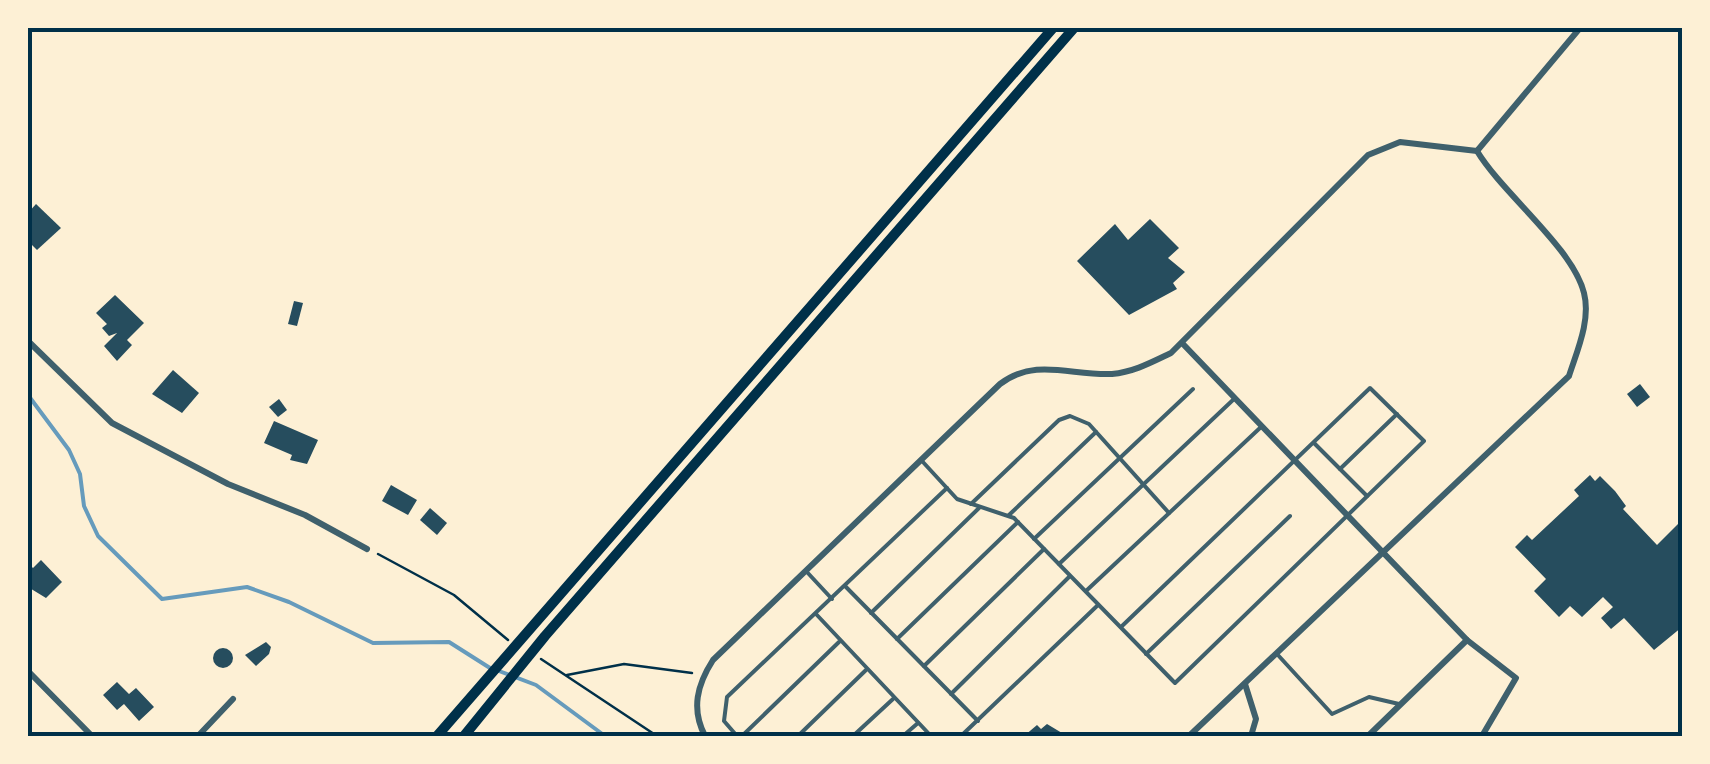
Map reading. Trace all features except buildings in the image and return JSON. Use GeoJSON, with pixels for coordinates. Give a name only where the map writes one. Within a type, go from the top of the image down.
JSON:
{"type":"FeatureCollection","features":[{"type":"Feature","properties":{"kind":"main road"},"geometry":{"type":"LineString","coordinates":[[437,736],[1053,28]]}},
{"type":"Feature","properties":{"kind":"main road"},"geometry":{"type":"LineString","coordinates":[[464,736],[545,636],[1074,28]]}},
{"type":"Feature","properties":{"kind":"street"},"geometry":{"type":"LineString","coordinates":[[1477,151],[1580,28]]}},
{"type":"Feature","properties":{"kind":"street"},"geometry":{"type":"LineString","coordinates":[[705,736],[696,709],[703,676],[713,660],[1014,374],[1030,367],[1125,372],[1183,344],[1368,155],[1400,142],[1477,151]]}},
{"type":"Feature","properties":{"kind":"street"},"geometry":{"type":"LineString","coordinates":[[1190,736],[1569,376],[1583,331],[1584,292],[1550,236],[1490,173],[1477,151]]}},
{"type":"Feature","properties":{"kind":"street"},"geometry":{"type":"LineString","coordinates":[[28,341],[112,423],[228,484],[306,515],[368,550]]}},
{"type":"Feature","properties":{"kind":"street"},"geometry":{"type":"LineString","coordinates":[[1183,344],[1467,640],[1516,678],[1482,736]]}},
{"type":"Feature","properties":{"kind":"street"},"geometry":{"type":"LineString","coordinates":[[1368,736],[1467,640]]}},
{"type":"Feature","properties":{"kind":"street"},"geometry":{"type":"LineString","coordinates":[[28,671],[92,736]]}},
{"type":"Feature","properties":{"kind":"street"},"geometry":{"type":"LineString","coordinates":[[1245,684],[1256,720],[1251,736]]}},
{"type":"Feature","properties":{"kind":"street"},"geometry":{"type":"LineString","coordinates":[[198,736],[233,699]]}},
{"type":"Feature","properties":{"kind":"lane"},"geometry":{"type":"LineString","coordinates":[[921,460],[969,506],[1008,515],[1018,522],[1098,605],[1175,683],[1424,442],[1370,388],[1121,628]]}},
{"type":"Feature","properties":{"kind":"lane"},"geometry":{"type":"LineString","coordinates":[[1034,539],[1193,389]]}},
{"type":"Feature","properties":{"kind":"lane"},"geometry":{"type":"LineString","coordinates":[[1059,564],[1234,399]]}},
{"type":"Feature","properties":{"kind":"lane"},"geometry":{"type":"LineString","coordinates":[[1340,469],[1397,414]]}},
{"type":"Feature","properties":{"kind":"lane"},"geometry":{"type":"LineString","coordinates":[[969,506],[1062,417],[1080,418],[1096,432],[1170,513]]}},
{"type":"Feature","properties":{"kind":"lane"},"geometry":{"type":"LineString","coordinates":[[1086,592],[1261,427]]}},
{"type":"Feature","properties":{"kind":"lane"},"geometry":{"type":"LineString","coordinates":[[1008,515],[1096,432]]}},
{"type":"Feature","properties":{"kind":"lane"},"geometry":{"type":"LineString","coordinates":[[1314,443],[1367,496]]}},
{"type":"Feature","properties":{"kind":"lane"},"geometry":{"type":"LineString","coordinates":[[840,640],[740,736],[723,715],[727,698],[947,488]]}},
{"type":"Feature","properties":{"kind":"lane"},"geometry":{"type":"LineString","coordinates":[[871,613],[979,508]]}},
{"type":"Feature","properties":{"kind":"lane"},"geometry":{"type":"LineString","coordinates":[[1146,654],[1290,516]]}},
{"type":"Feature","properties":{"kind":"lane"},"geometry":{"type":"LineString","coordinates":[[896,639],[1018,522]]}},
{"type":"Feature","properties":{"kind":"lane"},"geometry":{"type":"LineString","coordinates":[[924,666],[1044,549]]}},
{"type":"Feature","properties":{"kind":"lane"},"geometry":{"type":"LineString","coordinates":[[806,571],[832,600]]}},
{"type":"Feature","properties":{"kind":"lane"},"geometry":{"type":"LineString","coordinates":[[952,694],[1070,576]]}},
{"type":"Feature","properties":{"kind":"lane"},"geometry":{"type":"LineString","coordinates":[[846,586],[978,721]]}},
{"type":"Feature","properties":{"kind":"lane"},"geometry":{"type":"LineString","coordinates":[[961,736],[1098,605]]}},
{"type":"Feature","properties":{"kind":"lane"},"geometry":{"type":"LineString","coordinates":[[816,614],[931,736]]}},
{"type":"Feature","properties":{"kind":"lane"},"geometry":{"type":"LineString","coordinates":[[1277,654],[1332,714],[1368,697],[1399,704]]}},
{"type":"Feature","properties":{"kind":"lane"},"geometry":{"type":"LineString","coordinates":[[798,736],[868,669]]}},
{"type":"Feature","properties":{"kind":"lane"},"geometry":{"type":"LineString","coordinates":[[853,736],[894,698]]}},
{"type":"Feature","properties":{"kind":"lane"},"geometry":{"type":"LineString","coordinates":[[903,736],[918,723]]}},
{"type":"Feature","properties":{"kind":"path"},"geometry":{"type":"LineString","coordinates":[[566,676],[624,664],[703,676]]}},
{"type":"Feature","properties":{"kind":"waterway"},"geometry":{"type":"LineString","coordinates":[[28,395],[69,450],[80,474],[84,506],[98,536],[162,599],[247,587],[289,602],[373,643],[449,642],[490,668]]}},
{"type":"Feature","properties":{"kind":"waterway"},"geometry":{"type":"LineString","coordinates":[[499,671],[536,685],[605,736]]}}]}
